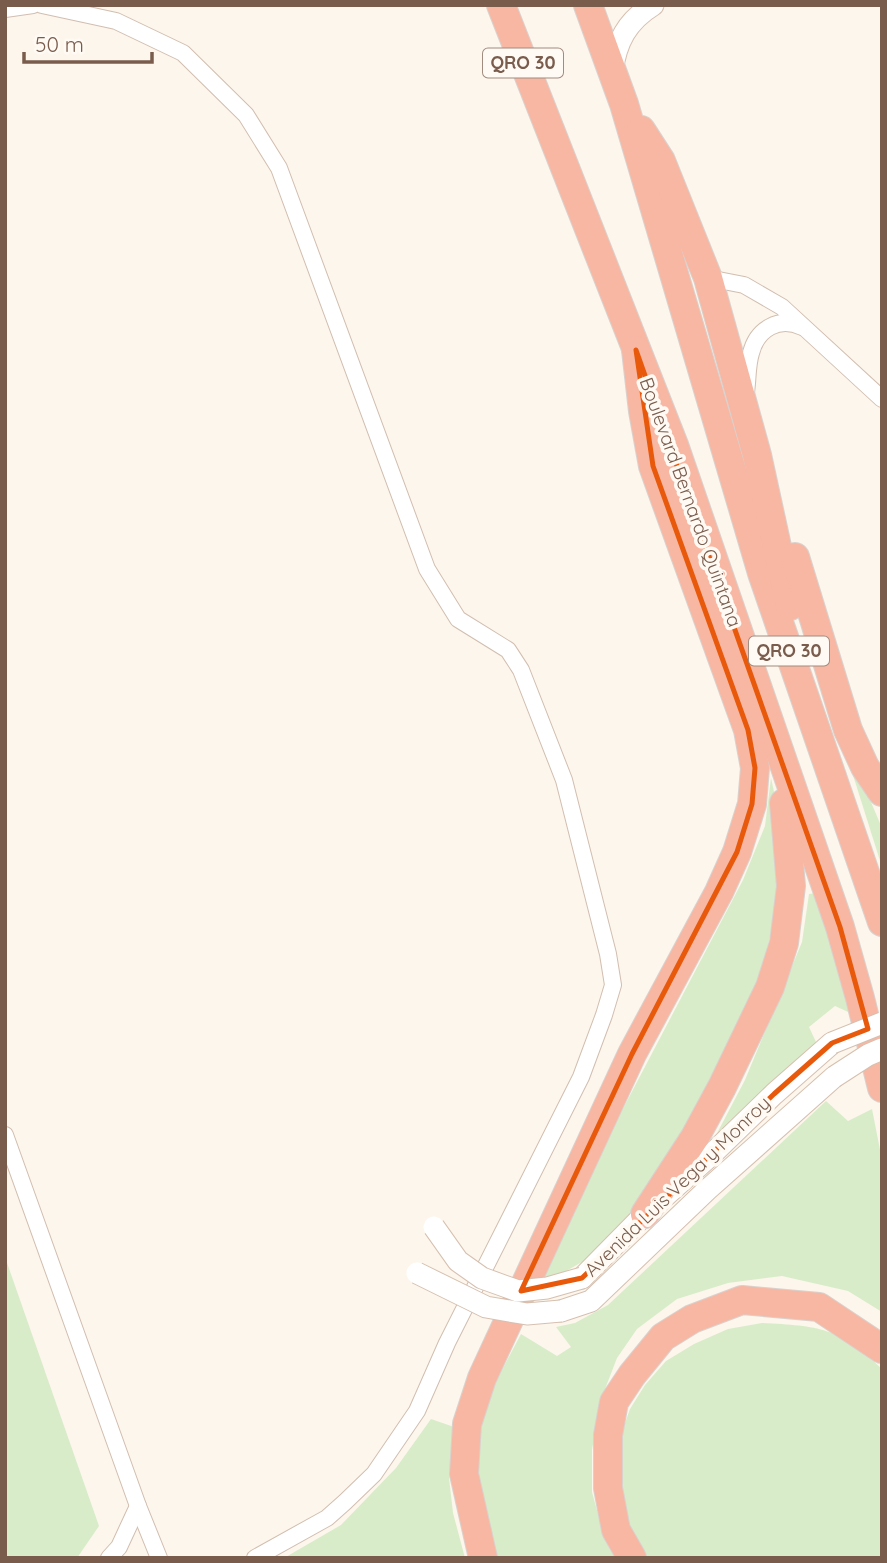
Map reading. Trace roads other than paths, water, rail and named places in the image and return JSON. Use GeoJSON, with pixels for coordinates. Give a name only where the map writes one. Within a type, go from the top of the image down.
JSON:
{"type":"FeatureCollection","features":[{"type":"Feature","properties":{"kind":"highway","name":"Boulevard Bernardo Quintana"},"geometry":{"type":"LineString","coordinates":[[501,5],[674,445],[840,927],[882,1088]]}},
{"type":"Feature","properties":{"kind":"highway","name":"QRO 30"},"geometry":{"type":"LineString","coordinates":[[588,5],[624,104],[762,573],[882,922]]}},
{"type":"Feature","properties":{"kind":"highway"},"geometry":{"type":"LineString","coordinates":[[624,104],[661,161],[708,278],[769,504],[788,598],[817,701],[825,759]]}},
{"type":"Feature","properties":{"kind":"highway"},"geometry":{"type":"LineString","coordinates":[[482,1558],[464,1474],[467,1424],[482,1378],[632,1054],[719,892],[737,852],[752,804],[755,768],[748,730],[653,466],[636,350]]}},
{"type":"Feature","properties":{"kind":"highway"},"geometry":{"type":"LineString","coordinates":[[769,504],[800,570],[848,730],[865,767],[882,792]]}},
{"type":"Feature","properties":{"kind":"highway"},"geometry":{"type":"LineString","coordinates":[[645,1214],[695,1137],[722,1087],[770,987],[784,943],[791,886],[788,828],[777,748]]}},
{"type":"Feature","properties":{"kind":"highway"},"geometry":{"type":"LineString","coordinates":[[632,1558],[616,1530],[608,1488],[608,1435],[614,1402],[663,1337],[692,1318],[742,1300],[819,1307],[882,1349]]}},
{"type":"Feature","properties":{"kind":"main road"},"geometry":{"type":"LineString","coordinates":[[612,72],[615,54],[626,29],[634,19],[653,5]]}},
{"type":"Feature","properties":{"kind":"main road","name":"Avenida Luis Vega y Monroy"},"geometry":{"type":"LineString","coordinates":[[434,1227],[458,1261],[482,1278],[517,1291],[547,1288],[582,1278],[645,1214],[832,1043],[882,1023]]}},
{"type":"Feature","properties":{"kind":"main road","name":"Avenida Luis Vega y Monroy"},"geometry":{"type":"LineString","coordinates":[[417,1273],[486,1307],[527,1314],[561,1311],[591,1301],[707,1190],[834,1077],[882,1049]]}},
{"type":"Feature","properties":{"kind":"street"},"geometry":{"type":"LineString","coordinates":[[5,9],[33,5]]}},
{"type":"Feature","properties":{"kind":"street"},"geometry":{"type":"LineString","coordinates":[[42,5],[116,21],[183,53],[246,115],[279,168],[427,569],[458,619],[508,650],[521,670],[564,780],[610,964],[612,985],[581,1077],[447,1343],[417,1410],[374,1474],[345,1502],[327,1518],[254,1558]]}},
{"type":"Feature","properties":{"kind":"street"},"geometry":{"type":"LineString","coordinates":[[708,278],[744,285],[782,307],[882,399]]}},
{"type":"Feature","properties":{"kind":"street"},"geometry":{"type":"LineString","coordinates":[[743,408],[750,354],[764,330],[787,322],[800,325],[810,333]]}},
{"type":"Feature","properties":{"kind":"street"},"geometry":{"type":"LineString","coordinates":[[5,1135],[159,1558]]}},
{"type":"Feature","properties":{"kind":"street"},"geometry":{"type":"LineString","coordinates":[[109,1558],[120,1547],[138,1506]]}}]}
